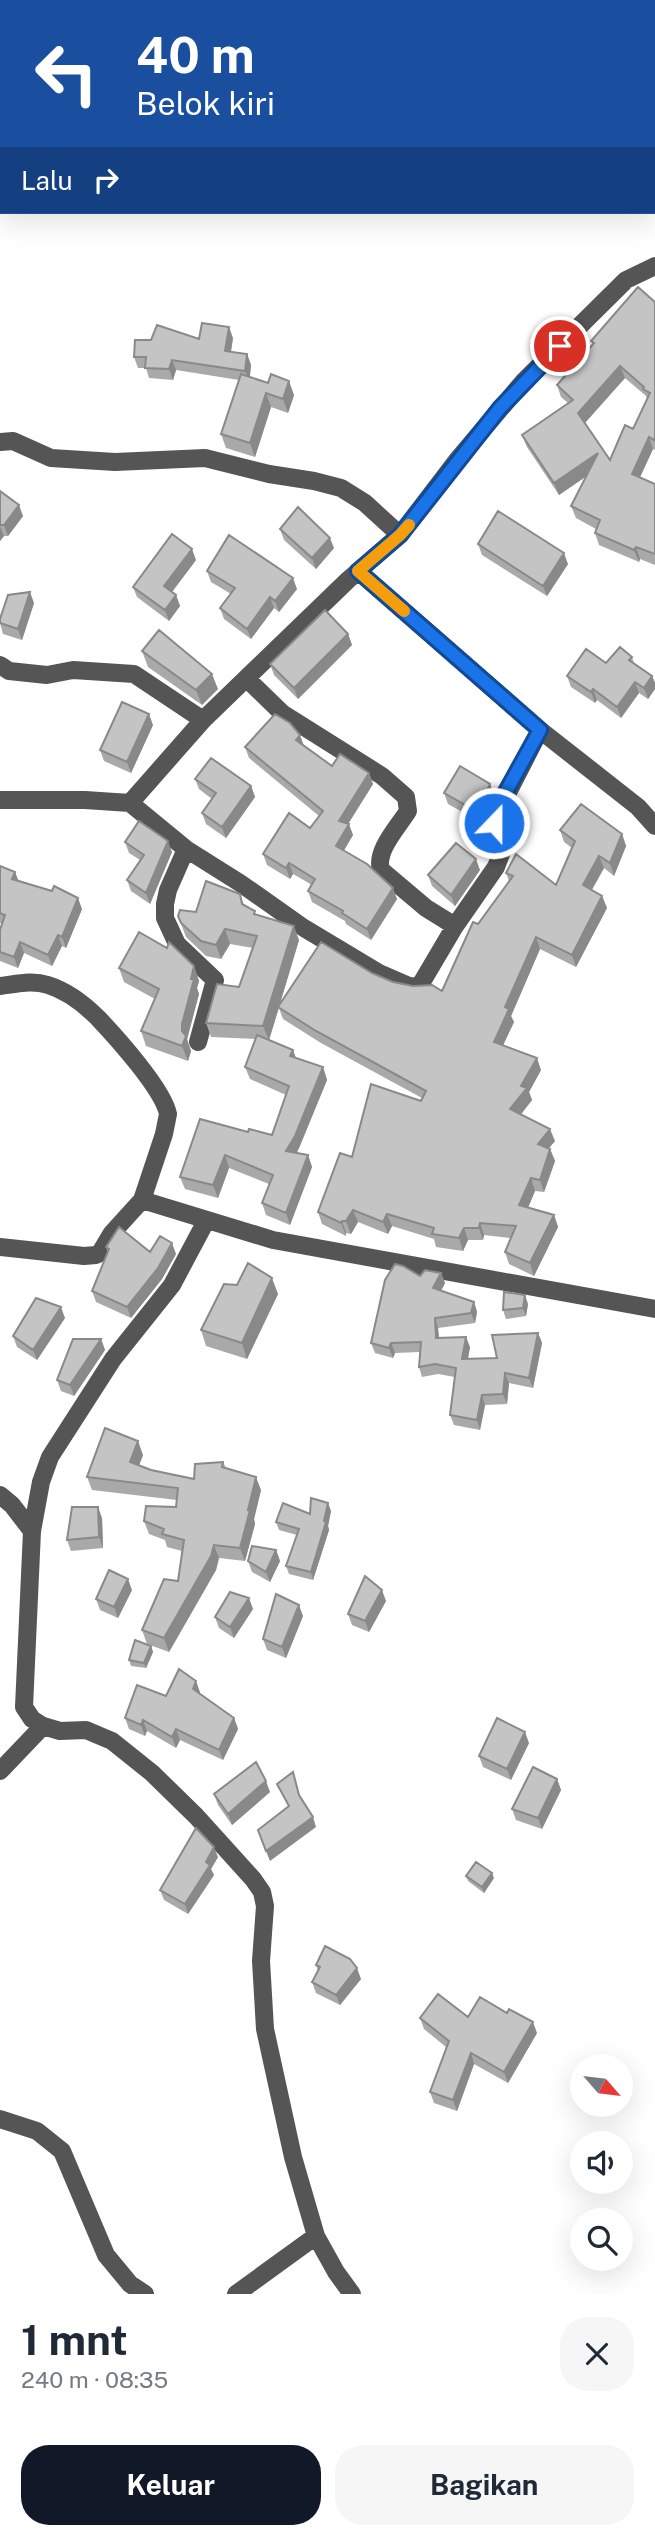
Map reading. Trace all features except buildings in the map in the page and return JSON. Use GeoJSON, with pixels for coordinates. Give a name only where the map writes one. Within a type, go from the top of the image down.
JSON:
{"type":"FeatureCollection","features":[{"type":"Feature","properties":{"kind":"street"},"geometry":{"type":"LineString","coordinates":[[130,803],[204,720],[358,571],[400,535],[458,459],[523,382],[626,281],[655,267]]}},
{"type":"Feature","properties":{"kind":"street"},"geometry":{"type":"LineString","coordinates":[[0,442],[13,441],[51,458],[115,463],[205,458],[269,474],[314,481],[341,488],[365,503],[400,535]]}},
{"type":"Feature","properties":{"kind":"street"},"geometry":{"type":"LineString","coordinates":[[358,571],[540,730],[638,807],[655,826]]}},
{"type":"Feature","properties":{"kind":"street"},"geometry":{"type":"LineString","coordinates":[[0,665],[9,671],[47,675],[73,670],[134,674],[144,678],[204,720]]}},
{"type":"Feature","properties":{"kind":"street"},"geometry":{"type":"LineString","coordinates":[[247,679],[282,713],[382,776],[406,797],[408,811],[380,855],[381,870],[426,908],[455,926]]}},
{"type":"Feature","properties":{"kind":"street"},"geometry":{"type":"LineString","coordinates":[[0,800],[130,803],[186,849],[304,928],[379,973],[419,987],[455,926],[496,867],[503,849],[494,823],[496,816],[540,730]]}},
{"type":"Feature","properties":{"kind":"street"},"geometry":{"type":"LineString","coordinates":[[186,849],[164,904],[165,918],[177,944],[215,980],[198,1042]]}},
{"type":"Feature","properties":{"kind":"street"},"geometry":{"type":"LineString","coordinates":[[0,986],[31,982],[49,986],[74,998],[98,1018],[156,1090],[167,1108],[168,1120],[142,1200],[96,1255],[0,1247]]}},
{"type":"Feature","properties":{"kind":"street"},"geometry":{"type":"LineString","coordinates":[[142,1200],[272,1240],[655,1308]]}},
{"type":"Feature","properties":{"kind":"street"},"geometry":{"type":"LineString","coordinates":[[206,1221],[172,1285],[113,1359],[50,1457],[41,1482],[32,1531],[24,1707],[32,1718],[43,1726],[60,1731],[86,1730],[111,1741],[152,1773],[196,1816],[262,1892],[265,1906],[261,1961],[265,2029],[293,2157],[316,2236],[335,2272],[352,2294]]}},
{"type":"Feature","properties":{"kind":"street"},"geometry":{"type":"LineString","coordinates":[[0,1495],[12,1505],[32,1531]]}},
{"type":"Feature","properties":{"kind":"street"},"geometry":{"type":"LineString","coordinates":[[0,1771],[43,1726]]}},
{"type":"Feature","properties":{"kind":"street"},"geometry":{"type":"LineString","coordinates":[[0,2119],[37,2131],[61,2151],[106,2255],[130,2284],[145,2294]]}},
{"type":"Feature","properties":{"kind":"street"},"geometry":{"type":"LineString","coordinates":[[236,2294],[316,2236]]}},
{"type":"Feature","properties":{"kind":"slow traffic"},"geometry":{"type":"LineString","coordinates":[[404,611],[358,571],[409,525]]}},
{"type":"Feature","properties":{"kind":"route"},"geometry":{"type":"LineString","coordinates":[[494,823],[503,797],[540,730],[358,571],[400,535],[500,408],[560,346]]}}]}
